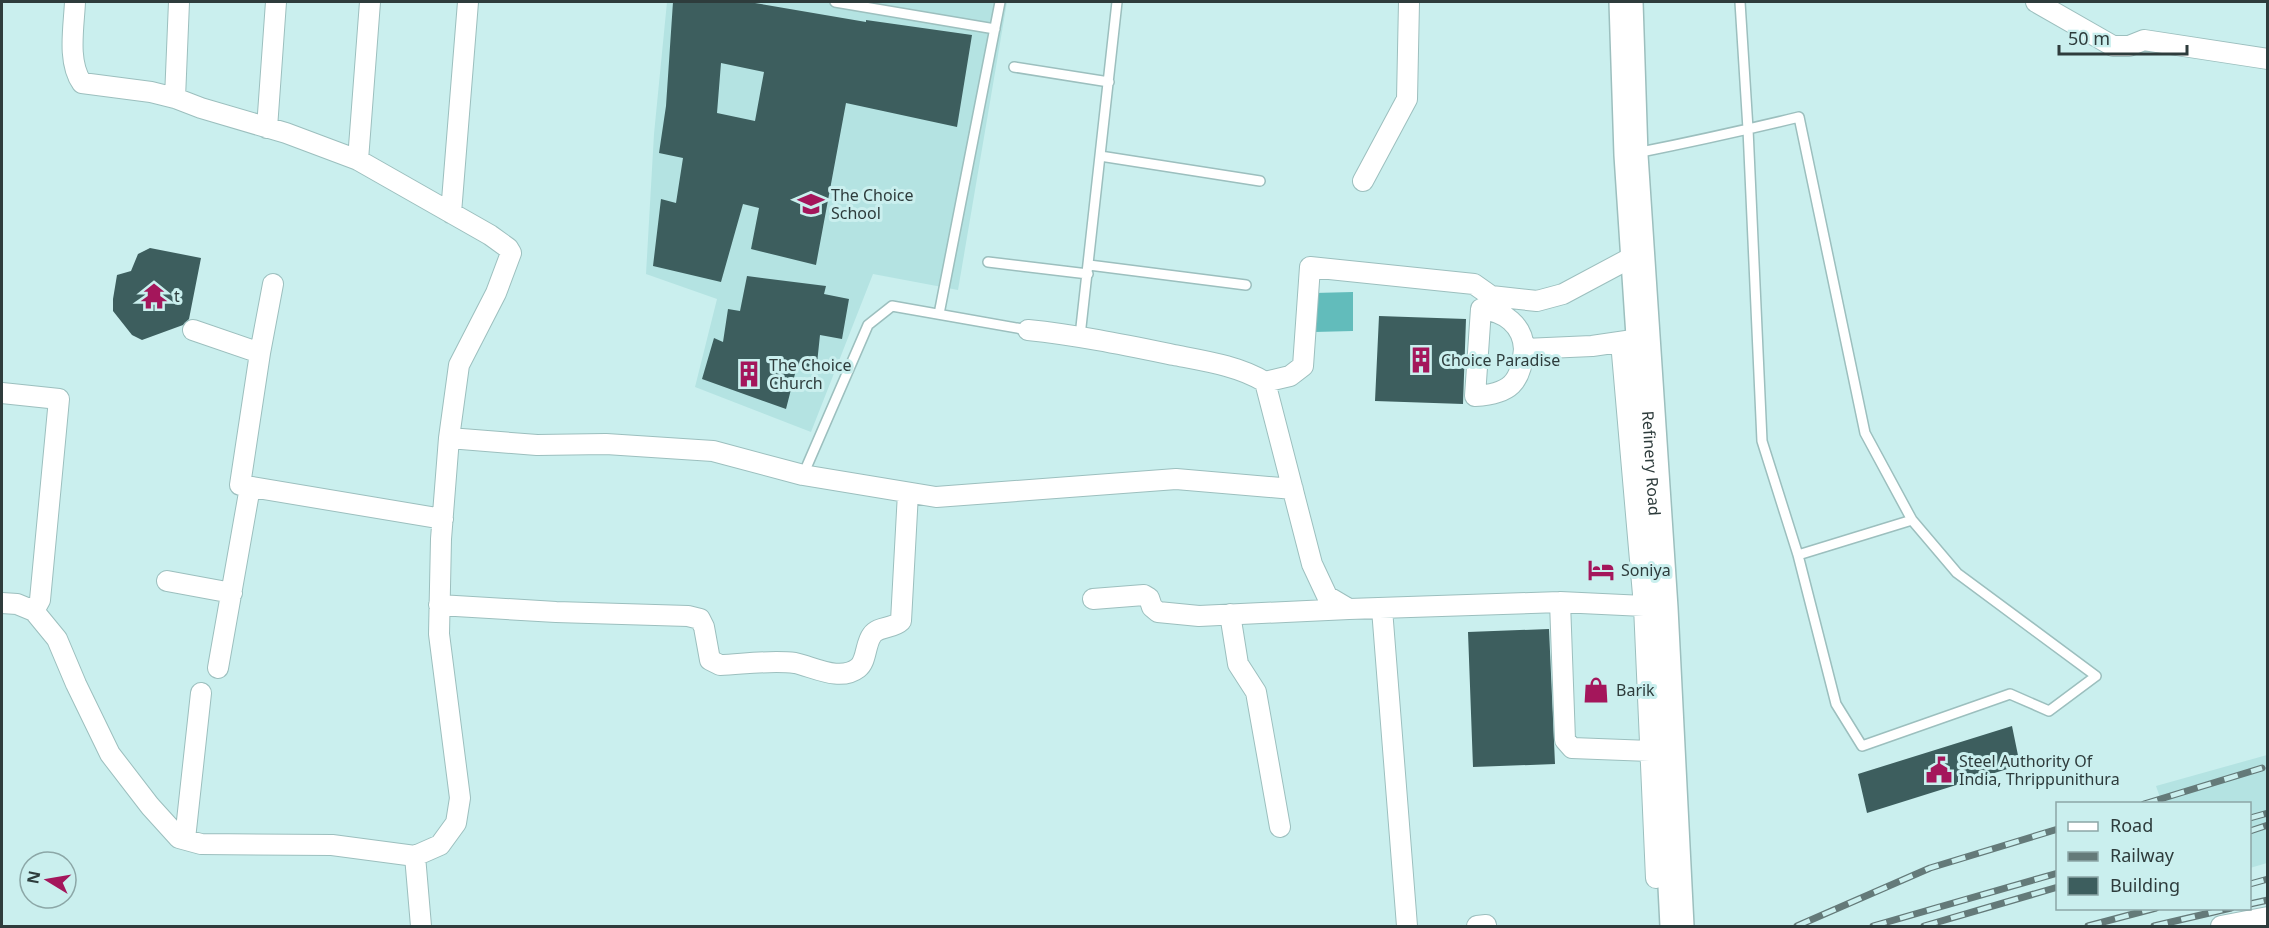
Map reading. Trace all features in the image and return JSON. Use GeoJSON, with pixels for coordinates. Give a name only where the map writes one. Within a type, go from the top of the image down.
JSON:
{"type":"FeatureCollection","features":[{"type":"Feature","properties":{"kind":"highway","name":"Refinery Road"},"geometry":{"type":"LineString","coordinates":[[1626,2],[1631,154],[1638,254],[1633,340],[1648,396],[1677,927]]}},
{"type":"Feature","properties":{"kind":"street"},"geometry":{"type":"LineString","coordinates":[[2,603],[17,604],[34,611],[57,639],[110,754],[150,806],[179,838],[201,844],[332,845],[415,856],[440,845],[456,823],[460,798],[443,670],[438,605],[449,438],[459,365],[512,253],[490,235],[358,160],[175,98],[151,92],[82,83],[75,74],[75,2]]}},
{"type":"Feature","properties":{"kind":"street"},"geometry":{"type":"LineString","coordinates":[[175,98],[179,2]]}},
{"type":"Feature","properties":{"kind":"street"},"geometry":{"type":"LineString","coordinates":[[267,128],[276,2]]}},
{"type":"Feature","properties":{"kind":"street"},"geometry":{"type":"LineString","coordinates":[[358,160],[370,2]]}},
{"type":"Feature","properties":{"kind":"street"},"geometry":{"type":"LineString","coordinates":[[452,213],[468,2]]}},
{"type":"Feature","properties":{"kind":"street"},"geometry":{"type":"LineString","coordinates":[[1363,181],[1407,99],[1409,2]]}},
{"type":"Feature","properties":{"kind":"street"},"geometry":{"type":"LineString","coordinates":[[2036,2],[2114,46],[2129,46],[2144,40],[2268,59]]}},
{"type":"Feature","properties":{"kind":"street"},"geometry":{"type":"LineString","coordinates":[[1265,382],[1290,376],[1303,366],[1310,267],[1474,284],[1491,296],[1537,301],[1563,294],[1638,254]]}},
{"type":"Feature","properties":{"kind":"street"},"geometry":{"type":"LineString","coordinates":[[273,284],[240,485],[443,519]]}},
{"type":"Feature","properties":{"kind":"street"},"geometry":{"type":"LineString","coordinates":[[193,330],[260,353]]}},
{"type":"Feature","properties":{"kind":"street"},"geometry":{"type":"LineString","coordinates":[[1028,330],[1080,336],[1249,372],[1265,382],[1317,575],[1327,596],[1349,609]]}},
{"type":"Feature","properties":{"kind":"street"},"geometry":{"type":"LineString","coordinates":[[1524,349],[1592,346],[1633,340],[1656,878]]}},
{"type":"Feature","properties":{"kind":"street"},"geometry":{"type":"LineString","coordinates":[[2,393],[59,399],[40,600],[34,611]]}},
{"type":"Feature","properties":{"kind":"street"},"geometry":{"type":"LineString","coordinates":[[449,438],[537,445],[606,444],[713,451],[803,475],[936,497],[1176,479],[1293,489]]}},
{"type":"Feature","properties":{"kind":"street"},"geometry":{"type":"LineString","coordinates":[[218,668],[250,487]]}},
{"type":"Feature","properties":{"kind":"street"},"geometry":{"type":"LineString","coordinates":[[438,605],[556,612],[688,616],[700,619],[704,627],[710,660],[720,665],[793,663],[838,674],[849,674],[860,667],[872,635],[877,630],[895,627],[901,621],[908,493]]}},
{"type":"Feature","properties":{"kind":"street"},"geometry":{"type":"LineString","coordinates":[[167,581],[232,592]]}},
{"type":"Feature","properties":{"kind":"street"},"geometry":{"type":"LineString","coordinates":[[1094,599],[1144,595],[1149,598],[1152,607],[1158,612],[1199,616],[1560,602],[1644,606]]}},
{"type":"Feature","properties":{"kind":"street"},"geometry":{"type":"LineString","coordinates":[[1560,602],[1565,740],[1572,748],[1650,751]]}},
{"type":"Feature","properties":{"kind":"street"},"geometry":{"type":"LineString","coordinates":[[1382,609],[1407,927]]}},
{"type":"Feature","properties":{"kind":"street"},"geometry":{"type":"LineString","coordinates":[[1230,614],[1238,664],[1256,692],[1280,828]]}},
{"type":"Feature","properties":{"kind":"street"},"geometry":{"type":"LineString","coordinates":[[185,839],[201,693]]}},
{"type":"Feature","properties":{"kind":"street"},"geometry":{"type":"LineString","coordinates":[[415,856],[421,927]]}},
{"type":"Feature","properties":{"kind":"street"},"geometry":{"type":"LineString","coordinates":[[2221,927],[2268,917]]}},
{"type":"Feature","properties":{"kind":"lane"},"geometry":{"type":"LineString","coordinates":[[835,2],[995,29]]}},
{"type":"Feature","properties":{"kind":"lane"},"geometry":{"type":"LineString","coordinates":[[939,314],[1000,2]]}},
{"type":"Feature","properties":{"kind":"lane"},"geometry":{"type":"LineString","coordinates":[[1080,336],[1118,2]]}},
{"type":"Feature","properties":{"kind":"lane"},"geometry":{"type":"LineString","coordinates":[[1631,154],[1748,129],[1799,117],[1865,433],[1912,520],[1956,573],[2096,676],[2049,711],[2010,694],[1862,746],[1836,704],[1798,555],[1762,441],[1748,129],[1740,2]]}},
{"type":"Feature","properties":{"kind":"lane"},"geometry":{"type":"LineString","coordinates":[[1014,67],[1108,82]]}},
{"type":"Feature","properties":{"kind":"lane"},"geometry":{"type":"LineString","coordinates":[[1100,156],[1260,181]]}},
{"type":"Feature","properties":{"kind":"lane"},"geometry":{"type":"LineString","coordinates":[[988,262],[1088,269],[1246,285]]}},
{"type":"Feature","properties":{"kind":"lane"},"geometry":{"type":"LineString","coordinates":[[803,475],[868,325],[892,306],[1028,330]]}},
{"type":"Feature","properties":{"kind":"lane"},"geometry":{"type":"LineString","coordinates":[[1798,555],[1912,520]]}},
{"type":"Feature","properties":{"kind":"shaded area","name":"The Choice School"},"geometry":{"type":"Polygon","coordinates":[[[667,2],[1007,2],[958,290],[873,274],[811,432],[695,387],[717,299],[646,274],[654,134],[667,2]]]}},
{"type":"Feature","properties":{"kind":"shaded area"},"geometry":{"type":"Polygon","coordinates":[[[2267,755],[2267,863],[2251,868],[2251,802],[2162,802],[2156,786],[2267,755]]]}},
{"type":"Feature","properties":{"kind":"water"},"geometry":{"type":"Polygon","coordinates":[[[1353,292],[1353,331],[1314,332],[1314,293],[1353,292]]]}},
{"type":"Feature","properties":{"kind":"building"},"geometry":{"type":"Polygon","coordinates":[[[673,2],[749,2],[866,22],[866,20],[972,35],[957,127],[846,103],[816,265],[751,249],[759,208],[743,204],[721,282],[653,266],[661,199],[676,203],[683,158],[659,153],[666,106],[673,2]],[[721,63],[717,113],[755,121],[764,72],[721,63]]]}},
{"type":"Feature","properties":{"kind":"building","name":"t"},"geometry":{"type":"Polygon","coordinates":[[[150,248],[201,258],[189,319],[183,325],[142,340],[132,335],[113,311],[113,299],[117,275],[131,271],[138,254],[150,248]]]}},
{"type":"Feature","properties":{"kind":"building"},"geometry":{"type":"Polygon","coordinates":[[[747,276],[826,286],[824,294],[849,299],[842,339],[820,335],[816,373],[797,366],[786,409],[702,379],[714,338],[723,342],[728,309],[740,311],[747,276]]]}},
{"type":"Feature","properties":{"kind":"building","name":"Choice Paradise"},"geometry":{"type":"Polygon","coordinates":[[[1379,316],[1466,319],[1463,404],[1375,401],[1379,316]]]}},
{"type":"Feature","properties":{"kind":"building"},"geometry":{"type":"Polygon","coordinates":[[[1549,629],[1555,764],[1473,767],[1468,632],[1549,629]]]}},
{"type":"Feature","properties":{"kind":"building","name":"Steel Authority Of India, Thrippunithura"},"geometry":{"type":"Polygon","coordinates":[[[2012,726],[2020,765],[1867,813],[1858,774],[2012,726]]]}},
{"type":"Feature","properties":{"kind":"railway"},"geometry":{"type":"LineString","coordinates":[[2151,802],[2262,768]]}},
{"type":"Feature","properties":{"kind":"railway"},"geometry":{"type":"LineString","coordinates":[[2251,818],[2268,813]]}},
{"type":"Feature","properties":{"kind":"railway"},"geometry":{"type":"LineString","coordinates":[[2251,831],[2268,825]]}},
{"type":"Feature","properties":{"kind":"railway"},"geometry":{"type":"LineString","coordinates":[[1797,926],[1930,868],[2056,830]]}},
{"type":"Feature","properties":{"kind":"railway"},"geometry":{"type":"LineString","coordinates":[[1873,926],[2056,874]]}},
{"type":"Feature","properties":{"kind":"railway"},"geometry":{"type":"LineString","coordinates":[[2251,884],[2268,879]]}},
{"type":"Feature","properties":{"kind":"railway"},"geometry":{"type":"LineString","coordinates":[[1924,926],[2056,888]]}},
{"type":"Feature","properties":{"kind":"railway"},"geometry":{"type":"LineString","coordinates":[[2251,904],[2268,900]]}},
{"type":"Feature","properties":{"kind":"railway"},"geometry":{"type":"LineString","coordinates":[[2088,926],[2148,910]]}},
{"type":"Feature","properties":{"kind":"railway"},"geometry":{"type":"LineString","coordinates":[[2154,926],[2222,910]]}},
{"type":"Feature","properties":{"kind":"place","name":"The Choice School"},"geometry":{"type":"Point","coordinates":[811,204]}},
{"type":"Feature","properties":{"kind":"place","name":"t"},"geometry":{"type":"Point","coordinates":[154,296]}},
{"type":"Feature","properties":{"kind":"place","name":"Choice Paradise"},"geometry":{"type":"Point","coordinates":[1421,360]}},
{"type":"Feature","properties":{"kind":"place","name":"The Choice Church"},"geometry":{"type":"Point","coordinates":[749,374]}},
{"type":"Feature","properties":{"kind":"place","name":"Soniya"},"geometry":{"type":"Point","coordinates":[1601,570]}},
{"type":"Feature","properties":{"kind":"place","name":"Barik"},"geometry":{"type":"Point","coordinates":[1596,690]}},
{"type":"Feature","properties":{"kind":"place","name":"Steel Authority Of India, Thrippunithura"},"geometry":{"type":"Point","coordinates":[1939,770]}}]}
